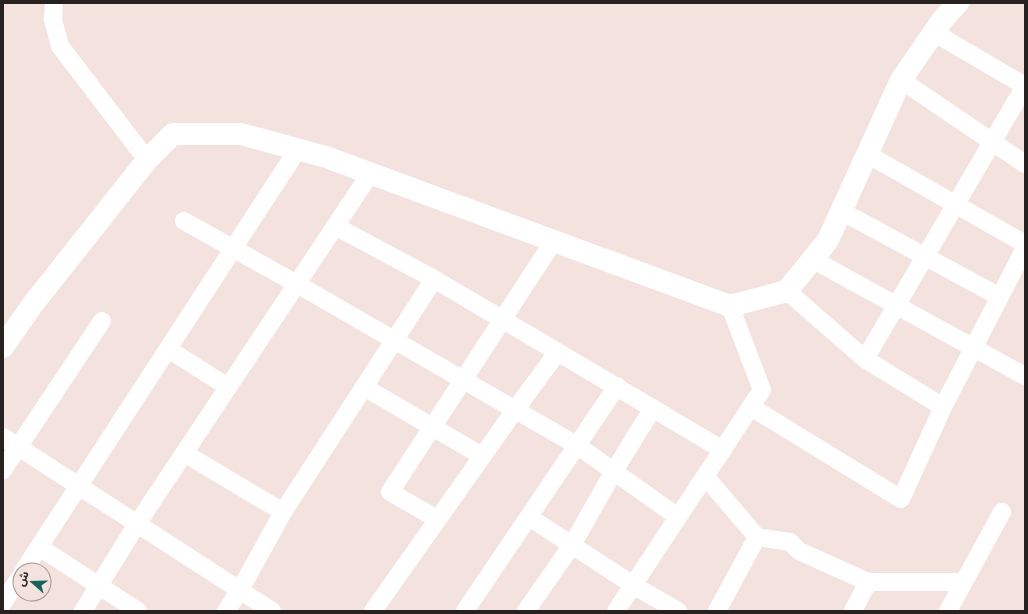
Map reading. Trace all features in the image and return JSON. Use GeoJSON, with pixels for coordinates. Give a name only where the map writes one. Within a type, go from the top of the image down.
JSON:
{"type":"FeatureCollection","features":[{"type":"Feature","properties":{"kind":"street"},"geometry":{"type":"LineString","coordinates":[[54,3],[53,20],[60,46],[147,160]]}},
{"type":"Feature","properties":{"kind":"street"},"geometry":{"type":"LineString","coordinates":[[3,347],[33,304],[147,160],[173,134],[241,134],[326,157],[553,242],[730,306],[787,291],[828,240],[901,80],[933,32],[958,3]]}},
{"type":"Feature","properties":{"kind":"street"},"geometry":{"type":"LineString","coordinates":[[864,360],[1025,86],[933,32]]}},
{"type":"Feature","properties":{"kind":"street"},"geometry":{"type":"LineString","coordinates":[[901,80],[1025,164]]}},
{"type":"Feature","properties":{"kind":"street"},"geometry":{"type":"LineString","coordinates":[[29,562],[298,149]]}},
{"type":"Feature","properties":{"kind":"street"},"geometry":{"type":"LineString","coordinates":[[867,154],[1025,244]]}},
{"type":"Feature","properties":{"kind":"street"},"geometry":{"type":"LineString","coordinates":[[83,611],[137,524],[370,174]]}},
{"type":"Feature","properties":{"kind":"street"},"geometry":{"type":"LineString","coordinates":[[841,210],[1000,297]]}},
{"type":"Feature","properties":{"kind":"street"},"geometry":{"type":"LineString","coordinates":[[184,221],[297,284],[578,446],[678,517]]}},
{"type":"Feature","properties":{"kind":"street"},"geometry":{"type":"LineString","coordinates":[[335,226],[434,279],[723,450]]}},
{"type":"Feature","properties":{"kind":"street"},"geometry":{"type":"LineString","coordinates":[[437,519],[390,492],[504,320],[553,242]]}},
{"type":"Feature","properties":{"kind":"street"},"geometry":{"type":"LineString","coordinates":[[751,407],[901,499],[943,406],[1025,248]]}},
{"type":"Feature","properties":{"kind":"street"},"geometry":{"type":"LineString","coordinates":[[812,259],[1025,376]]}},
{"type":"Feature","properties":{"kind":"street"},"geometry":{"type":"LineString","coordinates":[[226,611],[240,590],[283,512],[434,279]]}},
{"type":"Feature","properties":{"kind":"street"},"geometry":{"type":"LineString","coordinates":[[787,291],[864,360],[943,406]]}},
{"type":"Feature","properties":{"kind":"street"},"geometry":{"type":"LineString","coordinates":[[616,611],[762,390],[730,306]]}},
{"type":"Feature","properties":{"kind":"street"},"geometry":{"type":"LineString","coordinates":[[3,470],[102,321]]}},
{"type":"Feature","properties":{"kind":"street"},"geometry":{"type":"LineString","coordinates":[[168,349],[228,387]]}},
{"type":"Feature","properties":{"kind":"street"},"geometry":{"type":"LineString","coordinates":[[373,611],[437,519],[557,353]]}},
{"type":"Feature","properties":{"kind":"street"},"geometry":{"type":"LineString","coordinates":[[465,611],[578,446],[617,386]]}},
{"type":"Feature","properties":{"kind":"street"},"geometry":{"type":"LineString","coordinates":[[364,387],[482,456]]}},
{"type":"Feature","properties":{"kind":"street"},"geometry":{"type":"LineString","coordinates":[[526,611],[572,545],[614,471],[653,408]]}},
{"type":"Feature","properties":{"kind":"street"},"geometry":{"type":"LineString","coordinates":[[3,437],[272,611]]}},
{"type":"Feature","properties":{"kind":"street"},"geometry":{"type":"LineString","coordinates":[[184,453],[283,512]]}},
{"type":"Feature","properties":{"kind":"street"},"geometry":{"type":"LineString","coordinates":[[705,476],[757,537],[790,542],[799,551],[868,582],[964,582]]}},
{"type":"Feature","properties":{"kind":"street"},"geometry":{"type":"LineString","coordinates":[[948,611],[1002,512]]}},
{"type":"Feature","properties":{"kind":"street"},"geometry":{"type":"LineString","coordinates":[[529,517],[633,585],[678,611]]}},
{"type":"Feature","properties":{"kind":"street"},"geometry":{"type":"LineString","coordinates":[[718,611],[757,537]]}},
{"type":"Feature","properties":{"kind":"street"},"geometry":{"type":"LineString","coordinates":[[39,547],[138,611]]}},
{"type":"Feature","properties":{"kind":"street"},"geometry":{"type":"LineString","coordinates":[[853,611],[868,582]]}},
{"type":"Feature","properties":{"kind":"street"},"geometry":{"type":"LineString","coordinates":[[3,603],[12,589]]}}]}
